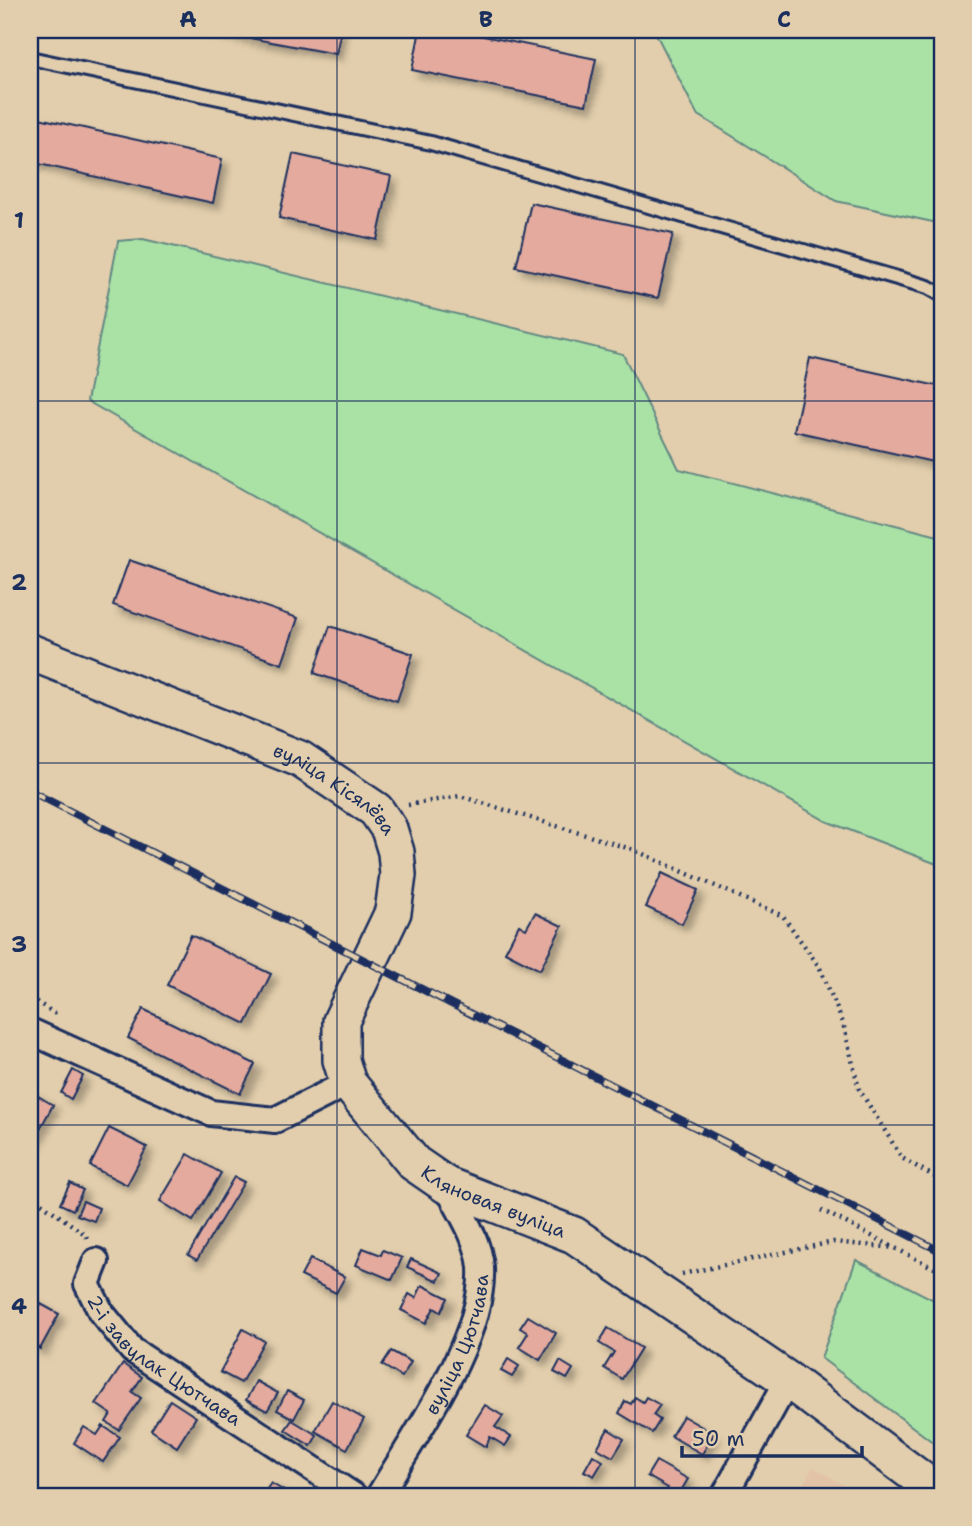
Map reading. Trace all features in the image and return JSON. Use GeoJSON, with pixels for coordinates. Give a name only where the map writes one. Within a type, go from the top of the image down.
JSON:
{"type":"FeatureCollection","features":[{"type":"Feature","properties":{"kind":"street","name":"вуліца Кісялёва"},"geometry":{"type":"LineString","coordinates":[[30,652],[300,759],[376,810],[389,829],[398,874],[393,912],[341,1021],[341,1060],[348,1083]]}},
{"type":"Feature","properties":{"kind":"street"},"geometry":{"type":"LineString","coordinates":[[30,1031],[211,1113],[275,1120],[348,1083]]}},
{"type":"Feature","properties":{"kind":"street","name":"Кляновая вуліца"},"geometry":{"type":"LineString","coordinates":[[348,1083],[414,1163],[446,1185],[574,1235],[788,1380],[942,1495]]}},
{"type":"Feature","properties":{"kind":"street","name":"вуліца Цютчава"},"geometry":{"type":"LineString","coordinates":[[379,1496],[458,1360],[478,1306],[481,1267],[469,1227],[446,1185]]}},
{"type":"Feature","properties":{"kind":"street","name":"2-і завулак Цютчава"},"geometry":{"type":"LineString","coordinates":[[96,1261],[87,1284],[100,1312],[132,1350],[354,1496]]}},
{"type":"Feature","properties":{"kind":"street"},"geometry":{"type":"LineString","coordinates":[[724,1496],[788,1380]]}},
{"type":"Feature","properties":{"kind":"lane"},"geometry":{"type":"LineString","coordinates":[[30,58],[431,143],[928,287],[942,295]]}},
{"type":"Feature","properties":{"kind":"path"},"geometry":{"type":"LineString","coordinates":[[376,810],[460,796],[634,849],[783,916],[820,968],[843,1023],[859,1089],[902,1158],[942,1181]]}},
{"type":"Feature","properties":{"kind":"path","name":"2-і завулак Цютчава"},"geometry":{"type":"LineString","coordinates":[[30,1195],[86,1235],[96,1261]]}},
{"type":"Feature","properties":{"kind":"path"},"geometry":{"type":"LineString","coordinates":[[821,1210],[942,1272]]}},
{"type":"Feature","properties":{"kind":"path"},"geometry":{"type":"LineString","coordinates":[[639,1279],[700,1272],[833,1242],[895,1248]]}},
{"type":"Feature","properties":{"kind":"shaded area"},"geometry":{"type":"Polygon","coordinates":[[[813,1467],[863,1496],[796,1496],[813,1467]]]}},
{"type":"Feature","properties":{"kind":"green space"},"geometry":{"type":"Polygon","coordinates":[[[654,30],[942,30],[942,224],[836,201],[697,114],[654,30]]]}},
{"type":"Feature","properties":{"kind":"green space"},"geometry":{"type":"Polygon","coordinates":[[[143,239],[623,354],[679,469],[942,537],[942,866],[826,821],[87,401],[118,241],[143,239]]]}},
{"type":"Feature","properties":{"kind":"green space"},"geometry":{"type":"Polygon","coordinates":[[[856,1260],[942,1304],[942,1449],[821,1358],[856,1260]]]}},
{"type":"Feature","properties":{"kind":"building"},"geometry":{"type":"Polygon","coordinates":[[[206,30],[341,30],[336,54],[206,30]]]}},
{"type":"Feature","properties":{"kind":"building"},"geometry":{"type":"Polygon","coordinates":[[[420,30],[454,30],[596,59],[586,105],[412,70],[420,30]]]}},
{"type":"Feature","properties":{"kind":"building"},"geometry":{"type":"Polygon","coordinates":[[[30,116],[222,159],[213,203],[30,162],[30,116]]]}},
{"type":"Feature","properties":{"kind":"building"},"geometry":{"type":"Polygon","coordinates":[[[293,154],[391,176],[377,240],[279,218],[293,154]]]}},
{"type":"Feature","properties":{"kind":"building"},"geometry":{"type":"Polygon","coordinates":[[[531,203],[673,234],[658,298],[516,267],[531,203]]]}},
{"type":"Feature","properties":{"kind":"building"},"geometry":{"type":"Polygon","coordinates":[[[810,358],[942,387],[942,464],[794,431],[810,358]]]}},
{"type":"Feature","properties":{"kind":"building"},"geometry":{"type":"Polygon","coordinates":[[[129,560],[298,618],[282,664],[113,605],[129,560]]]}},
{"type":"Feature","properties":{"kind":"building"},"geometry":{"type":"Polygon","coordinates":[[[330,626],[413,654],[397,701],[314,673],[330,626]]]}},
{"type":"Feature","properties":{"kind":"building"},"geometry":{"type":"Polygon","coordinates":[[[662,873],[698,890],[682,924],[646,907],[662,873]]]}},
{"type":"Feature","properties":{"kind":"building"},"geometry":{"type":"Polygon","coordinates":[[[535,913],[562,926],[540,970],[505,952],[519,925],[526,929],[535,913]]]}},
{"type":"Feature","properties":{"kind":"building"},"geometry":{"type":"Polygon","coordinates":[[[191,935],[271,974],[246,1024],[167,985],[191,935]]]}},
{"type":"Feature","properties":{"kind":"building"},"geometry":{"type":"Polygon","coordinates":[[[143,1009],[255,1064],[240,1094],[128,1038],[143,1009]]]}},
{"type":"Feature","properties":{"kind":"building"},"geometry":{"type":"Polygon","coordinates":[[[73,1070],[83,1076],[71,1099],[61,1093],[73,1070]]]}},
{"type":"Feature","properties":{"kind":"building"},"geometry":{"type":"Polygon","coordinates":[[[30,1091],[53,1105],[31,1145],[30,1144],[30,1091]]]}},
{"type":"Feature","properties":{"kind":"building"},"geometry":{"type":"Polygon","coordinates":[[[109,1128],[147,1147],[127,1185],[90,1166],[109,1128]]]}},
{"type":"Feature","properties":{"kind":"building"},"geometry":{"type":"Polygon","coordinates":[[[188,1154],[221,1173],[193,1221],[160,1201],[188,1154]]]}},
{"type":"Feature","properties":{"kind":"building"},"geometry":{"type":"Polygon","coordinates":[[[234,1177],[244,1182],[197,1260],[188,1255],[234,1177]]]}},
{"type":"Feature","properties":{"kind":"building"},"geometry":{"type":"Polygon","coordinates":[[[70,1183],[83,1190],[73,1210],[60,1204],[70,1183]]]}},
{"type":"Feature","properties":{"kind":"building"},"geometry":{"type":"Polygon","coordinates":[[[83,1201],[99,1208],[94,1221],[77,1215],[83,1201]]]}},
{"type":"Feature","properties":{"kind":"building"},"geometry":{"type":"Polygon","coordinates":[[[363,1248],[381,1255],[383,1250],[402,1258],[392,1280],[356,1265],[363,1248]]]}},
{"type":"Feature","properties":{"kind":"building"},"geometry":{"type":"Polygon","coordinates":[[[310,1259],[345,1277],[336,1293],[301,1276],[310,1259]]]}},
{"type":"Feature","properties":{"kind":"building"},"geometry":{"type":"Polygon","coordinates":[[[411,1259],[442,1273],[438,1281],[407,1267],[411,1259]]]}},
{"type":"Feature","properties":{"kind":"building"},"geometry":{"type":"Polygon","coordinates":[[[422,1285],[448,1298],[441,1312],[434,1308],[426,1323],[401,1310],[409,1294],[416,1298],[422,1285]]]}},
{"type":"Feature","properties":{"kind":"building"},"geometry":{"type":"Polygon","coordinates":[[[30,1298],[59,1314],[40,1349],[30,1343],[30,1298]]]}},
{"type":"Feature","properties":{"kind":"building"},"geometry":{"type":"Polygon","coordinates":[[[528,1316],[556,1333],[540,1360],[519,1347],[528,1333],[520,1328],[528,1316]]]}},
{"type":"Feature","properties":{"kind":"building"},"geometry":{"type":"Polygon","coordinates":[[[608,1328],[641,1348],[622,1379],[604,1368],[614,1352],[599,1343],[608,1328]]]}},
{"type":"Feature","properties":{"kind":"building"},"geometry":{"type":"Polygon","coordinates":[[[243,1329],[264,1341],[241,1383],[220,1372],[243,1329]]]}},
{"type":"Feature","properties":{"kind":"building"},"geometry":{"type":"Polygon","coordinates":[[[391,1351],[411,1362],[402,1377],[382,1365],[391,1351]]]}},
{"type":"Feature","properties":{"kind":"building"},"geometry":{"type":"Polygon","coordinates":[[[508,1359],[519,1366],[512,1377],[501,1371],[508,1359]]]}},
{"type":"Feature","properties":{"kind":"building"},"geometry":{"type":"Polygon","coordinates":[[[560,1361],[573,1369],[567,1379],[554,1372],[560,1361]]]}},
{"type":"Feature","properties":{"kind":"building"},"geometry":{"type":"Polygon","coordinates":[[[123,1364],[142,1377],[132,1392],[141,1398],[119,1430],[106,1422],[111,1414],[96,1404],[123,1364]]]}},
{"type":"Feature","properties":{"kind":"building"},"geometry":{"type":"Polygon","coordinates":[[[256,1381],[278,1393],[267,1411],[246,1400],[256,1381]]]}},
{"type":"Feature","properties":{"kind":"building"},"geometry":{"type":"Polygon","coordinates":[[[287,1391],[304,1400],[294,1419],[277,1410],[287,1391]]]}},
{"type":"Feature","properties":{"kind":"building"},"geometry":{"type":"Polygon","coordinates":[[[635,1397],[643,1402],[646,1397],[660,1405],[653,1415],[660,1420],[652,1433],[619,1413],[625,1401],[631,1404],[635,1397]]]}},
{"type":"Feature","properties":{"kind":"building"},"geometry":{"type":"Polygon","coordinates":[[[170,1400],[196,1417],[177,1447],[151,1430],[170,1400]]]}},
{"type":"Feature","properties":{"kind":"building"},"geometry":{"type":"Polygon","coordinates":[[[332,1401],[364,1419],[347,1449],[315,1431],[332,1401]]]}},
{"type":"Feature","properties":{"kind":"building"},"geometry":{"type":"Polygon","coordinates":[[[485,1405],[503,1416],[495,1427],[511,1437],[505,1446],[490,1437],[486,1447],[466,1435],[485,1405]]]}},
{"type":"Feature","properties":{"kind":"building"},"geometry":{"type":"Polygon","coordinates":[[[683,1416],[714,1434],[702,1454],[671,1436],[683,1416]]]}},
{"type":"Feature","properties":{"kind":"building"},"geometry":{"type":"Polygon","coordinates":[[[292,1420],[317,1435],[311,1446],[285,1430],[292,1420]]]}},
{"type":"Feature","properties":{"kind":"building"},"geometry":{"type":"Polygon","coordinates":[[[103,1426],[120,1437],[103,1462],[74,1443],[84,1427],[97,1435],[103,1426]]]}},
{"type":"Feature","properties":{"kind":"building"},"geometry":{"type":"Polygon","coordinates":[[[608,1429],[624,1439],[613,1457],[597,1448],[608,1429]]]}},
{"type":"Feature","properties":{"kind":"building"},"geometry":{"type":"Polygon","coordinates":[[[593,1455],[603,1461],[594,1476],[584,1471],[593,1455]]]}},
{"type":"Feature","properties":{"kind":"building"},"geometry":{"type":"Polygon","coordinates":[[[656,1461],[688,1479],[678,1496],[664,1494],[668,1488],[647,1476],[656,1461]]]}},
{"type":"Feature","properties":{"kind":"building"},"geometry":{"type":"Polygon","coordinates":[[[271,1483],[292,1496],[262,1496],[271,1483]]]}},
{"type":"Feature","properties":{"kind":"railway"},"geometry":{"type":"LineString","coordinates":[[30,791],[942,1252]]}}]}
